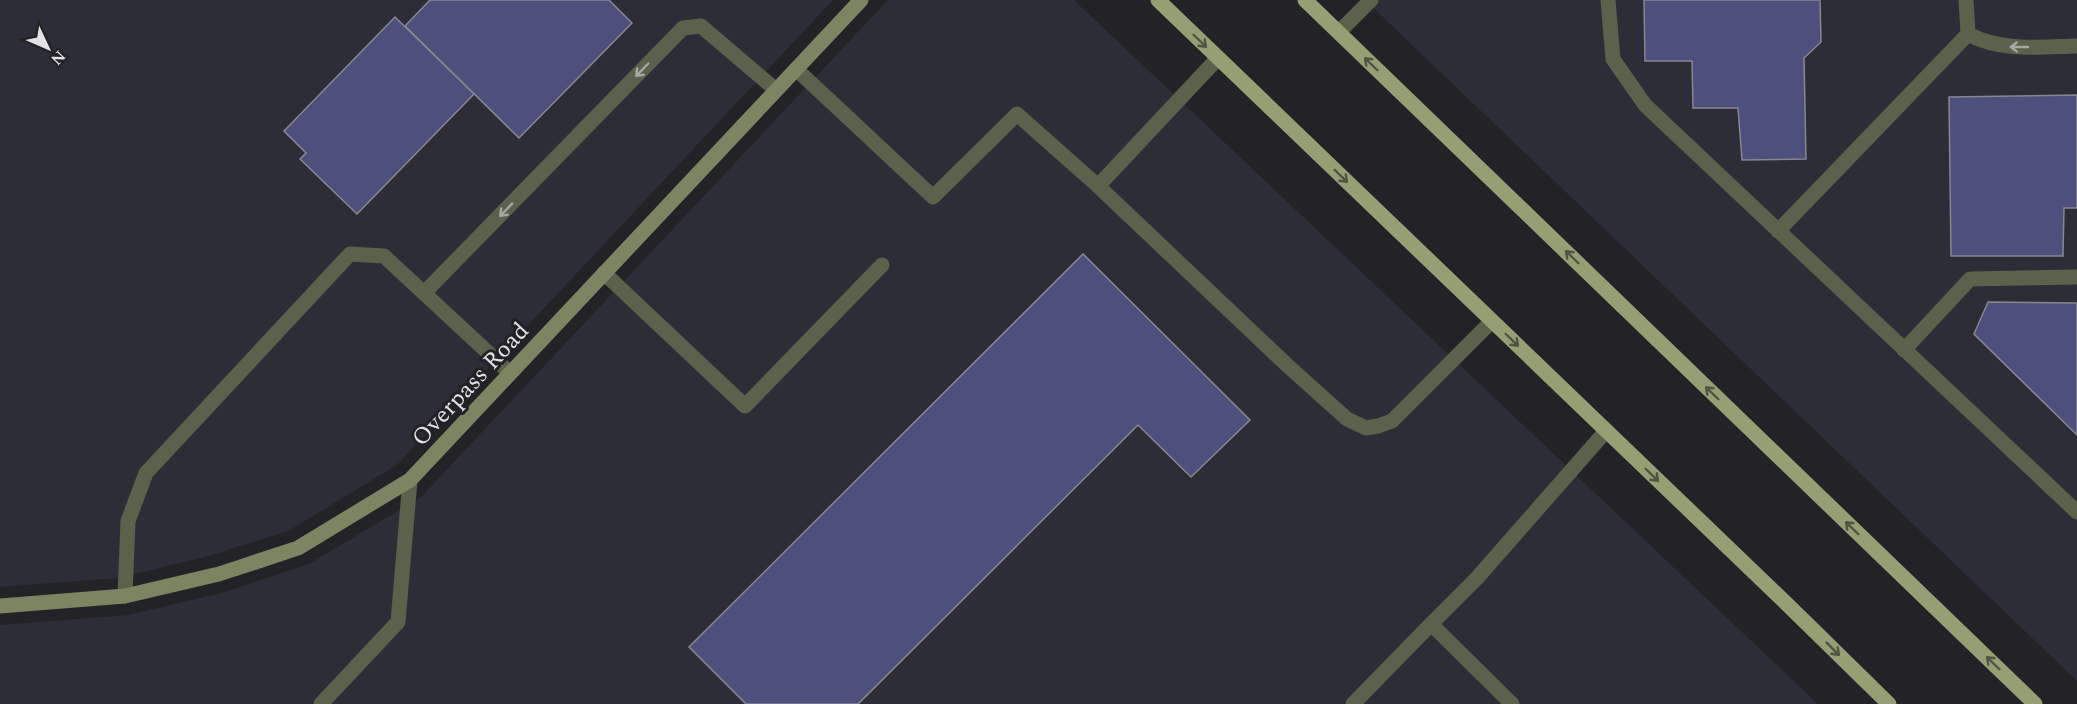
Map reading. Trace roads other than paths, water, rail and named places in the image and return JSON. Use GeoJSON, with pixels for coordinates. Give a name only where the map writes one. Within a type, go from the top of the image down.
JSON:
{"type":"FeatureCollection","features":[{"type":"Feature","properties":{"kind":"main road","name":"Overpass Road"},"geometry":{"type":"LineString","coordinates":[[0,606],[125,596],[219,574],[298,548],[410,480],[861,0]]}},
{"type":"Feature","properties":{"kind":"main road"},"geometry":{"type":"LineString","coordinates":[[1158,0],[1889,704]]}},
{"type":"Feature","properties":{"kind":"main road"},"geometry":{"type":"LineString","coordinates":[[1305,0],[2035,704]]}},
{"type":"Feature","properties":{"kind":"lane"},"geometry":{"type":"LineString","coordinates":[[1339,33],[1371,0]]}},
{"type":"Feature","properties":{"kind":"lane"},"geometry":{"type":"LineString","coordinates":[[1608,0],[1613,59],[1645,105],[2077,512]]}},
{"type":"Feature","properties":{"kind":"lane"},"geometry":{"type":"LineString","coordinates":[[1778,231],[1968,34],[1966,0]]}},
{"type":"Feature","properties":{"kind":"lane"},"geometry":{"type":"LineString","coordinates":[[424,293],[683,28],[701,26],[776,90]]}},
{"type":"Feature","properties":{"kind":"lane"},"geometry":{"type":"LineString","coordinates":[[1968,34],[1981,41],[2011,47],[2077,46]]}},
{"type":"Feature","properties":{"kind":"lane"},"geometry":{"type":"LineString","coordinates":[[1098,186],[1218,58]]}},
{"type":"Feature","properties":{"kind":"lane"},"geometry":{"type":"LineString","coordinates":[[796,69],[933,197],[1017,114],[1098,186],[1288,366],[1347,419],[1366,428],[1392,421],[1492,321]]}},
{"type":"Feature","properties":{"kind":"lane"},"geometry":{"type":"LineString","coordinates":[[125,596],[128,521],[146,473],[350,254],[384,256],[510,373]]}},
{"type":"Feature","properties":{"kind":"lane"},"geometry":{"type":"LineString","coordinates":[[604,273],[745,406],[882,265]]}},
{"type":"Feature","properties":{"kind":"lane"},"geometry":{"type":"LineString","coordinates":[[1904,350],[1970,279],[2077,277]]}},
{"type":"Feature","properties":{"kind":"lane"},"geometry":{"type":"LineString","coordinates":[[1353,704],[1477,578],[1606,431]]}},
{"type":"Feature","properties":{"kind":"lane"},"geometry":{"type":"LineString","coordinates":[[321,704],[398,622],[410,480]]}},
{"type":"Feature","properties":{"kind":"lane"},"geometry":{"type":"LineString","coordinates":[[1431,624],[1512,704]]}}]}
